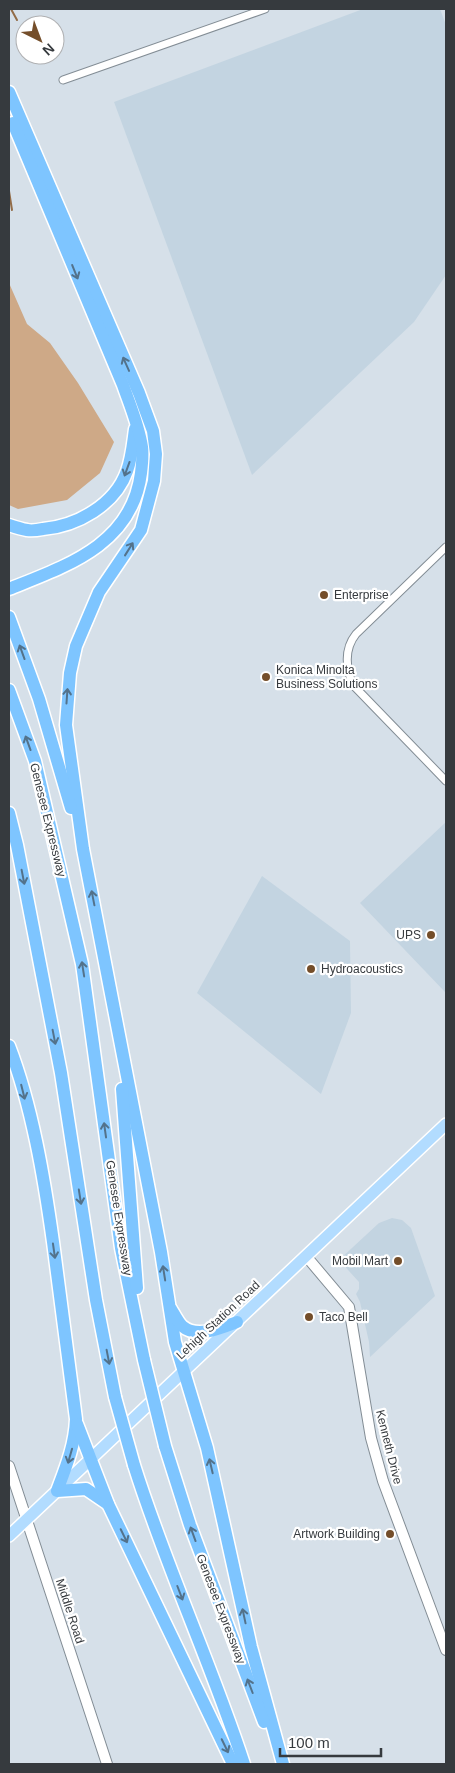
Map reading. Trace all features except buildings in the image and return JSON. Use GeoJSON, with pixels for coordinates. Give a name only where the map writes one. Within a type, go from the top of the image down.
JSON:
{"type":"FeatureCollection","features":[{"type":"Feature","properties":{"kind":"highway"},"geometry":{"type":"LineString","coordinates":[[9,92],[145,408],[153,431],[156,454],[154,482],[149,506],[140,530],[98,592],[76,646],[70,673],[66,725],[83,849],[161,1252],[178,1357],[207,1448],[251,1647],[282,1764]]}},
{"type":"Feature","properties":{"kind":"highway"},"geometry":{"type":"LineString","coordinates":[[9,112],[123,385],[136,421],[142,448],[139,490],[120,525],[92,551],[13,591]]}},
{"type":"Feature","properties":{"kind":"highway"},"geometry":{"type":"LineString","coordinates":[[9,124],[22,146]]}},
{"type":"Feature","properties":{"kind":"highway"},"geometry":{"type":"LineString","coordinates":[[13,591],[77,568],[96,558],[112,545],[126,528],[145,492],[150,474],[152,454],[145,408]]}},
{"type":"Feature","properties":{"kind":"highway"},"geometry":{"type":"LineString","coordinates":[[9,525],[28,530],[54,528],[74,522],[90,514],[105,502],[118,487],[127,472],[136,421]]}},
{"type":"Feature","properties":{"kind":"highway"},"geometry":{"type":"LineString","coordinates":[[9,618],[39,699],[83,849]]}},
{"type":"Feature","properties":{"kind":"highway","name":"Genesee Expressway"},"geometry":{"type":"LineString","coordinates":[[9,690],[34,761],[82,964],[121,1248],[140,1331],[144,1360],[165,1446],[193,1534],[282,1764]]}},
{"type":"Feature","properties":{"kind":"highway"},"geometry":{"type":"LineString","coordinates":[[9,813],[17,845],[61,1073],[96,1300],[116,1397],[149,1513],[244,1764]]}},
{"type":"Feature","properties":{"kind":"highway"},"geometry":{"type":"LineString","coordinates":[[9,825],[17,845]]}},
{"type":"Feature","properties":{"kind":"highway"},"geometry":{"type":"LineString","coordinates":[[118,1031],[140,1331]]}},
{"type":"Feature","properties":{"kind":"highway"},"geometry":{"type":"LineString","coordinates":[[9,1046],[16,1064],[36,1142],[46,1198],[76,1418],[90,1460],[108,1504],[233,1764]]}},
{"type":"Feature","properties":{"kind":"highway"},"geometry":{"type":"LineString","coordinates":[[169,1306],[182,1326],[191,1331],[203,1332],[237,1322]]}},
{"type":"Feature","properties":{"kind":"highway"},"geometry":{"type":"LineString","coordinates":[[76,1418],[75,1436],[70,1458],[57,1491],[86,1489],[108,1504]]}},
{"type":"Feature","properties":{"kind":"main road","name":"Lehigh Station Road"},"geometry":{"type":"LineString","coordinates":[[9,1536],[446,1124]]}},
{"type":"Feature","properties":{"kind":"street"},"geometry":{"type":"LineString","coordinates":[[62,80],[265,9]]}},
{"type":"Feature","properties":{"kind":"street"},"geometry":{"type":"LineString","coordinates":[[446,547],[356,634],[348,648],[347,660],[353,685],[446,781]]}},
{"type":"Feature","properties":{"kind":"street","name":"Kenneth Drive"},"geometry":{"type":"LineString","coordinates":[[306,1256],[348,1307],[371,1438],[383,1481],[446,1650]]}},
{"type":"Feature","properties":{"kind":"street","name":"Middle Road"},"geometry":{"type":"LineString","coordinates":[[9,1466],[108,1764]]}},
{"type":"Feature","properties":{"kind":"shaded area"},"geometry":{"type":"Polygon","coordinates":[[[363,9],[440,9],[446,25],[446,275],[414,322],[252,475],[114,102],[363,9]]]}},
{"type":"Feature","properties":{"kind":"shaded area"},"geometry":{"type":"Polygon","coordinates":[[[9,283],[27,324],[50,343],[78,383],[114,442],[100,473],[67,500],[18,509],[9,505],[9,283]]]}},
{"type":"Feature","properties":{"kind":"shaded area"},"geometry":{"type":"Polygon","coordinates":[[[446,822],[446,993],[360,903],[446,822]]]}},
{"type":"Feature","properties":{"kind":"shaded area"},"geometry":{"type":"Polygon","coordinates":[[[262,876],[350,941],[351,1013],[321,1094],[197,993],[262,876]]]}},
{"type":"Feature","properties":{"kind":"shaded area"},"geometry":{"type":"Polygon","coordinates":[[[392,1218],[402,1220],[411,1228],[435,1296],[370,1357],[369,1342],[360,1302],[356,1294],[359,1289],[359,1282],[339,1260],[379,1223],[392,1218]]]}},
{"type":"Feature","properties":{"kind":"waterway"},"geometry":{"type":"LineString","coordinates":[[11,9],[15,16]]}},
{"type":"Feature","properties":{"kind":"waterway"},"geometry":{"type":"LineString","coordinates":[[9,191],[12,210]]}},
{"type":"Feature","properties":{"kind":"place","name":"Enterprise"},"geometry":{"type":"Point","coordinates":[324,595]}},
{"type":"Feature","properties":{"kind":"place","name":"Konica Minolta Business Solutions"},"geometry":{"type":"Point","coordinates":[266,677]}},
{"type":"Feature","properties":{"kind":"place","name":"UPS"},"geometry":{"type":"Point","coordinates":[431,935]}},
{"type":"Feature","properties":{"kind":"place","name":"Hydroacoustics"},"geometry":{"type":"Point","coordinates":[311,969]}},
{"type":"Feature","properties":{"kind":"place","name":"Mobil Mart"},"geometry":{"type":"Point","coordinates":[398,1261]}},
{"type":"Feature","properties":{"kind":"place","name":"Taco Bell"},"geometry":{"type":"Point","coordinates":[309,1317]}},
{"type":"Feature","properties":{"kind":"place","name":"Artwork Building"},"geometry":{"type":"Point","coordinates":[390,1534]}}]}
